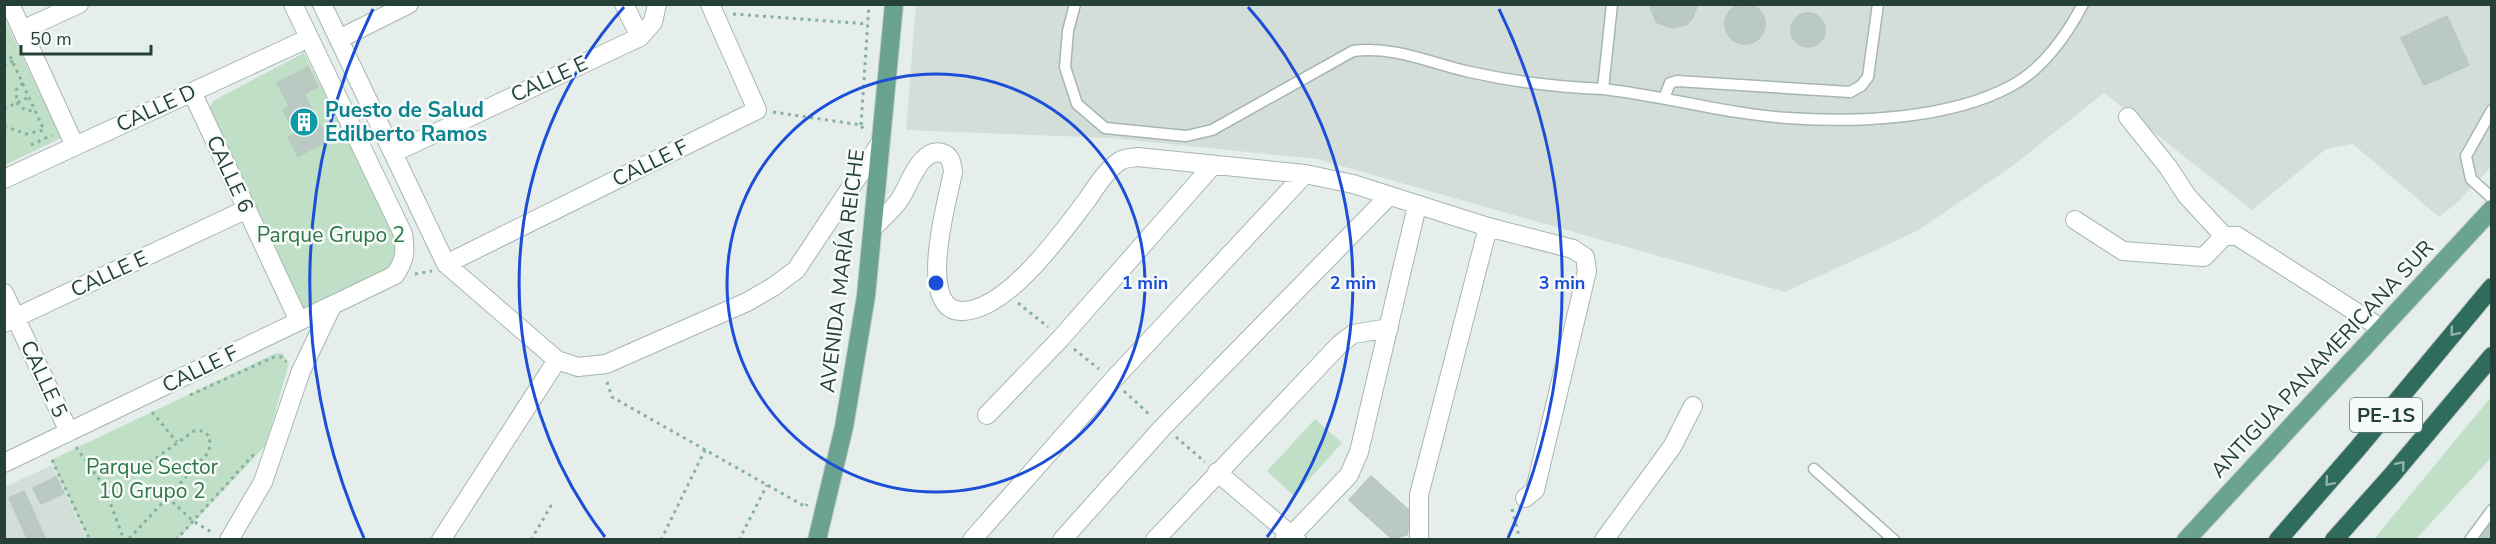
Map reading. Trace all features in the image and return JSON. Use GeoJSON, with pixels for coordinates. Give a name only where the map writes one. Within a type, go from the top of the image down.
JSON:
{"type":"FeatureCollection","features":[{"type":"Feature","properties":{"kind":"highway","name":"PE-1S"},"geometry":{"type":"LineString","coordinates":[[2278,540],[2492,287]]}},
{"type":"Feature","properties":{"kind":"highway","name":"PE-1S"},"geometry":{"type":"LineString","coordinates":[[2334,540],[2392,476],[2492,356]]}},
{"type":"Feature","properties":{"kind":"main road","name":"AVENIDA MARÍA REICHE"},"geometry":{"type":"LineString","coordinates":[[817,540],[857,357],[874,227],[879,146],[894,4]]}},
{"type":"Feature","properties":{"kind":"main road","name":"ANTIGUA PANAMERICANA SUR"},"geometry":{"type":"LineString","coordinates":[[2187,540],[2492,209]]}},
{"type":"Feature","properties":{"kind":"street"},"geometry":{"type":"LineString","coordinates":[[10,4],[75,146]]}},
{"type":"Feature","properties":{"kind":"street"},"geometry":{"type":"LineString","coordinates":[[22,30],[79,4]]}},
{"type":"Feature","properties":{"kind":"street"},"geometry":{"type":"LineString","coordinates":[[292,4],[403,234],[406,252],[403,263],[395,275]]}},
{"type":"Feature","properties":{"kind":"street"},"geometry":{"type":"LineString","coordinates":[[322,4],[446,264],[557,360],[578,367],[606,364],[747,302],[774,287],[796,270],[879,146]]}},
{"type":"Feature","properties":{"kind":"street"},"geometry":{"type":"LineString","coordinates":[[339,39],[409,4]]}},
{"type":"Feature","properties":{"kind":"street"},"geometry":{"type":"LineString","coordinates":[[624,4],[640,38],[653,22],[657,4]]}},
{"type":"Feature","properties":{"kind":"street"},"geometry":{"type":"LineString","coordinates":[[712,9],[757,110]]}},
{"type":"Feature","properties":{"kind":"street","name":"CALLE D"},"geometry":{"type":"LineString","coordinates":[[4,179],[309,38]]}},
{"type":"Feature","properties":{"kind":"street","name":"CALLE E"},"geometry":{"type":"LineString","coordinates":[[393,153],[640,38]]}},
{"type":"Feature","properties":{"kind":"street","name":"CALLE 6"},"geometry":{"type":"LineString","coordinates":[[192,92],[299,321]]}},
{"type":"Feature","properties":{"kind":"street","name":"CALLE F"},"geometry":{"type":"LineString","coordinates":[[446,264],[757,110]]}},
{"type":"Feature","properties":{"kind":"street"},"geometry":{"type":"LineString","coordinates":[[2128,117],[2168,167],[2187,196],[2224,236]]}},
{"type":"Feature","properties":{"kind":"street"},"geometry":{"type":"LineString","coordinates":[[874,227],[899,201],[924,158],[934,153],[944,153],[951,159],[953,172],[936,268],[938,290],[946,305],[959,311],[975,310],[1005,293],[1056,241],[1109,170],[1121,160],[1137,157],[1305,174],[1353,184],[1488,227],[1573,249],[1585,257],[1587,271],[1535,490],[1518,501]]}},
{"type":"Feature","properties":{"kind":"street"},"geometry":{"type":"LineString","coordinates":[[987,415],[1060,338],[1213,165]]}},
{"type":"Feature","properties":{"kind":"street"},"geometry":{"type":"LineString","coordinates":[[972,540],[1112,381],[1305,174]]}},
{"type":"Feature","properties":{"kind":"street"},"geometry":{"type":"LineString","coordinates":[[1062,540],[1163,427],[1389,196]]}},
{"type":"Feature","properties":{"kind":"street"},"geometry":{"type":"LineString","coordinates":[[1217,472],[1291,538],[1349,475],[1359,452],[1417,206]]}},
{"type":"Feature","properties":{"kind":"street","name":"CALLE E"},"geometry":{"type":"LineString","coordinates":[[10,321],[247,209]]}},
{"type":"Feature","properties":{"kind":"street"},"geometry":{"type":"LineString","coordinates":[[2075,220],[2123,251],[2146,255],[2204,257],[2224,236],[2237,236],[2381,328]]}},
{"type":"Feature","properties":{"kind":"street"},"geometry":{"type":"LineString","coordinates":[[1419,540],[1419,495],[1488,227]]}},
{"type":"Feature","properties":{"kind":"street","name":"CALLE F"},"geometry":{"type":"LineString","coordinates":[[4,462],[73,439],[299,321],[395,275]]}},
{"type":"Feature","properties":{"kind":"street","name":"CALLE 5"},"geometry":{"type":"LineString","coordinates":[[4,293],[10,321],[73,439]]}},
{"type":"Feature","properties":{"kind":"street"},"geometry":{"type":"LineString","coordinates":[[223,537],[263,482],[301,370],[332,306]]}},
{"type":"Feature","properties":{"kind":"street"},"geometry":{"type":"LineString","coordinates":[[1155,540],[1339,345],[1353,334],[1389,328]]}},
{"type":"Feature","properties":{"kind":"street"},"geometry":{"type":"LineString","coordinates":[[441,540],[557,360]]}},
{"type":"Feature","properties":{"kind":"street"},"geometry":{"type":"LineString","coordinates":[[1604,540],[1671,447],[1693,406]]}},
{"type":"Feature","properties":{"kind":"lane"},"geometry":{"type":"LineString","coordinates":[[1075,4],[1068,31],[1065,67],[1077,104],[1106,128],[1186,136],[1212,130],[1353,51],[1371,49],[1393,50],[1470,72],[1562,87],[1603,89],[1787,118],[1848,120],[1929,112],[1977,101],[2014,85],[2042,61],[2071,27],[2083,4]]}},
{"type":"Feature","properties":{"kind":"lane"},"geometry":{"type":"LineString","coordinates":[[1603,89],[1612,4]]}},
{"type":"Feature","properties":{"kind":"lane"},"geometry":{"type":"LineString","coordinates":[[1664,98],[1670,83],[1677,81],[1850,92],[1861,86],[1868,77],[1878,4]]}},
{"type":"Feature","properties":{"kind":"lane"},"geometry":{"type":"LineString","coordinates":[[2492,110],[2466,156],[2471,179],[2492,198]]}},
{"type":"Feature","properties":{"kind":"lane"},"geometry":{"type":"LineString","coordinates":[[1814,469],[1894,540]]}},
{"type":"Feature","properties":{"kind":"lane"},"geometry":{"type":"LineString","coordinates":[[2470,540],[2492,510]]}},
{"type":"Feature","properties":{"kind":"path"},"geometry":{"type":"LineString","coordinates":[[861,125],[869,4]]}},
{"type":"Feature","properties":{"kind":"path"},"geometry":{"type":"LineString","coordinates":[[712,9],[868,24]]}},
{"type":"Feature","properties":{"kind":"path"},"geometry":{"type":"LineString","coordinates":[[4,126],[26,134],[44,130],[10,56]]}},
{"type":"Feature","properties":{"kind":"path"},"geometry":{"type":"LineString","coordinates":[[4,66],[13,61]]}},
{"type":"Feature","properties":{"kind":"path"},"geometry":{"type":"LineString","coordinates":[[22,82],[16,90],[17,103],[26,111],[35,110]]}},
{"type":"Feature","properties":{"kind":"path"},"geometry":{"type":"LineString","coordinates":[[4,109],[29,97]]}},
{"type":"Feature","properties":{"kind":"path"},"geometry":{"type":"LineString","coordinates":[[757,110],[861,125],[879,146]]}},
{"type":"Feature","properties":{"kind":"path"},"geometry":{"type":"LineString","coordinates":[[395,275],[424,274],[446,264]]}},
{"type":"Feature","properties":{"kind":"path"},"geometry":{"type":"LineString","coordinates":[[182,399],[274,357],[285,359],[287,368]]}},
{"type":"Feature","properties":{"kind":"path"},"geometry":{"type":"LineString","coordinates":[[612,397],[806,507],[814,491],[827,498]]}},
{"type":"Feature","properties":{"kind":"path"},"geometry":{"type":"LineString","coordinates":[[162,408],[152,412],[177,442]]}},
{"type":"Feature","properties":{"kind":"path"},"geometry":{"type":"LineString","coordinates":[[73,439],[107,493],[126,540],[168,497],[211,447],[210,437],[198,430],[177,442],[107,493]]}},
{"type":"Feature","properties":{"kind":"path"},"geometry":{"type":"LineString","coordinates":[[68,451],[73,439]]}},
{"type":"Feature","properties":{"kind":"path"},"geometry":{"type":"LineString","coordinates":[[176,540],[257,450]]}},
{"type":"Feature","properties":{"kind":"path"},"geometry":{"type":"LineString","coordinates":[[661,540],[705,450]]}},
{"type":"Feature","properties":{"kind":"path"},"geometry":{"type":"LineString","coordinates":[[60,455],[52,460],[90,540]]}},
{"type":"Feature","properties":{"kind":"path"},"geometry":{"type":"LineString","coordinates":[[739,540],[767,485]]}},
{"type":"Feature","properties":{"kind":"path"},"geometry":{"type":"LineString","coordinates":[[168,497],[193,521],[223,537]]}},
{"type":"Feature","properties":{"kind":"path"},"geometry":{"type":"LineString","coordinates":[[1518,501],[1520,540]]}},
{"type":"Feature","properties":{"kind":"path"},"geometry":{"type":"LineString","coordinates":[[531,540],[552,504]]}},
{"type":"Feature","properties":{"kind":"shaded area"},"geometry":{"type":"Polygon","coordinates":[[[916,5],[2491,5],[2491,167],[2458,202],[2439,217],[2353,144],[2326,149],[2252,210],[2104,93],[2011,167],[1917,231],[1785,292],[1317,159],[1110,138],[906,130],[916,5]]]}},
{"type":"Feature","properties":{"kind":"shaded area"},"geometry":{"type":"Polygon","coordinates":[[[52,465],[87,539],[5,540],[5,487],[52,465]]]}},
{"type":"Feature","properties":{"kind":"green space"},"geometry":{"type":"Polygon","coordinates":[[[4,18],[61,138],[5,165],[4,165],[4,18]]]}},
{"type":"Feature","properties":{"kind":"green space","name":"Parque Grupo 2"},"geometry":{"type":"Polygon","coordinates":[[[304,53],[394,229],[397,246],[396,256],[388,271],[301,312],[209,110],[213,101],[304,53]]]}},
{"type":"Feature","properties":{"kind":"green space","name":"Parque Sector 10 Grupo 2"},"geometry":{"type":"Polygon","coordinates":[[[282,353],[289,363],[266,445],[178,539],[88,539],[51,460],[274,354],[282,353]]]}},
{"type":"Feature","properties":{"kind":"green space"},"geometry":{"type":"Polygon","coordinates":[[[2491,397],[2490,459],[2416,539],[2374,539],[2491,397]]]}},
{"type":"Feature","properties":{"kind":"green space"},"geometry":{"type":"Polygon","coordinates":[[[1315,419],[1342,443],[1294,496],[1267,471],[1315,419]]]}},
{"type":"Feature","properties":{"kind":"building"},"geometry":{"type":"Polygon","coordinates":[[[1649,4],[1698,4],[1692,19],[1686,25],[1671,28],[1656,22],[1649,4]]]}},
{"type":"Feature","properties":{"kind":"building"},"geometry":{"type":"Polygon","coordinates":[[[1745,4],[1759,10],[1765,24],[1759,38],[1745,44],[1731,38],[1725,24],[1731,10],[1745,4]]]}},
{"type":"Feature","properties":{"kind":"building"},"geometry":{"type":"Polygon","coordinates":[[[1808,13],[1820,18],[1825,30],[1820,42],[1808,47],[1796,42],[1791,30],[1796,18],[1808,13]]]}},
{"type":"Feature","properties":{"kind":"building"},"geometry":{"type":"Polygon","coordinates":[[[2447,16],[2469,65],[2424,85],[2401,38],[2447,16]]]}},
{"type":"Feature","properties":{"kind":"building","name":"Puesto de Salud Edilberto Ramos"},"geometry":{"type":"Polygon","coordinates":[[[308,67],[318,87],[304,94],[328,141],[298,156],[288,137],[295,134],[283,110],[289,106],[277,83],[308,67]]]}},
{"type":"Feature","properties":{"kind":"building"},"geometry":{"type":"Polygon","coordinates":[[[1371,476],[1411,512],[1407,535],[1392,539],[1349,500],[1371,476]]]}},
{"type":"Feature","properties":{"kind":"building"},"geometry":{"type":"Polygon","coordinates":[[[56,477],[64,493],[41,504],[33,488],[56,477]]]}},
{"type":"Feature","properties":{"kind":"building"},"geometry":{"type":"Polygon","coordinates":[[[24,491],[46,540],[28,540],[9,498],[24,491]]]}},
{"type":"Feature","properties":{"kind":"building"},"geometry":{"type":"Polygon","coordinates":[[[2492,521],[2492,540],[2481,540],[2480,522],[2492,521]]]}},
{"type":"Feature","properties":{"kind":"place","name":"Puesto de Salud Edilberto Ramos"},"geometry":{"type":"Point","coordinates":[304,122]}}]}
